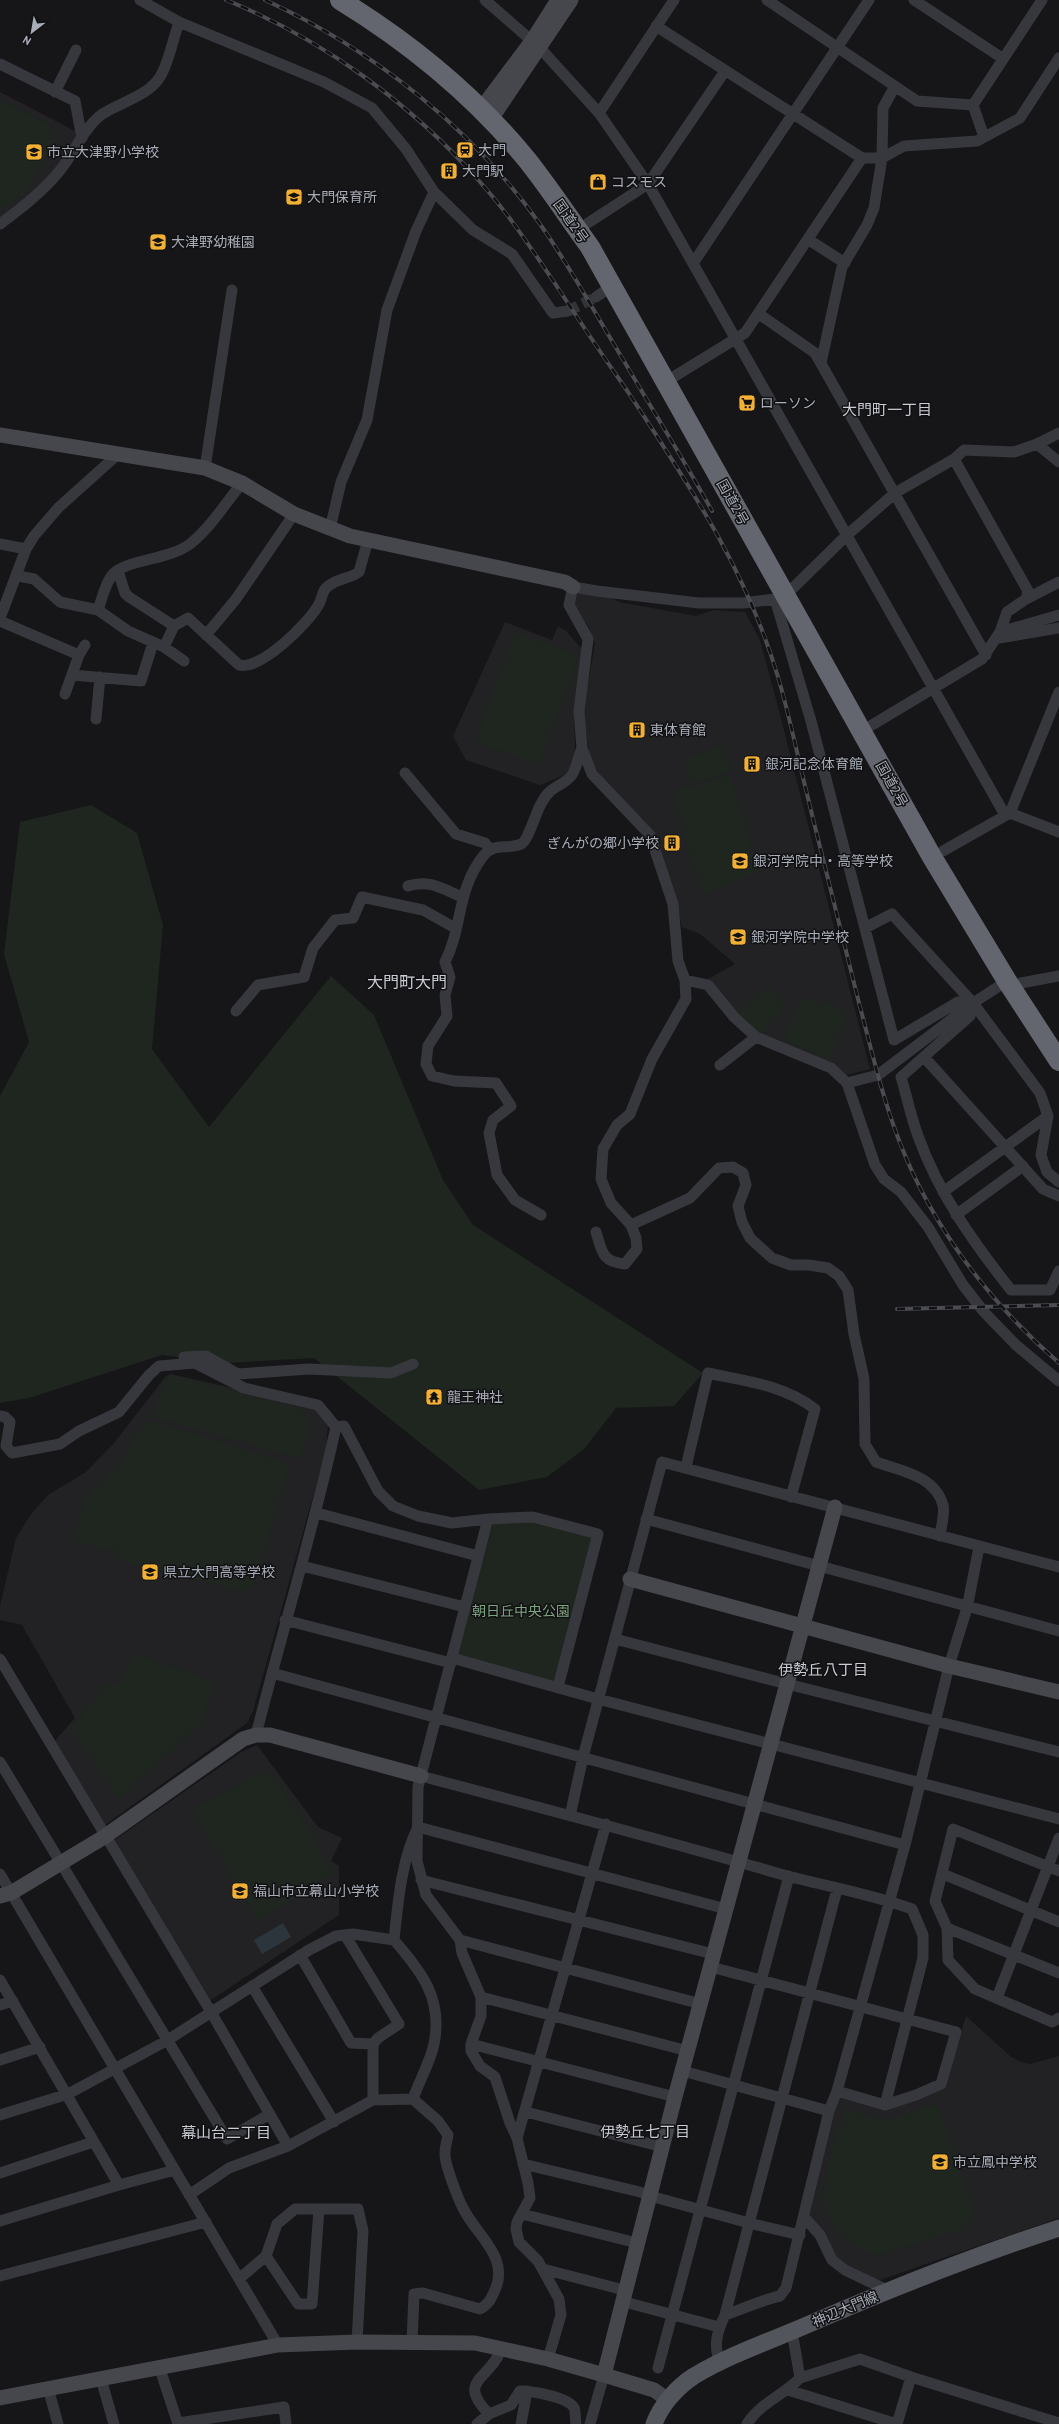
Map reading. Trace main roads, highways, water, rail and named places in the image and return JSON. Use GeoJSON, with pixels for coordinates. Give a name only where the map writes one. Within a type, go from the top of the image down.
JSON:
{"type":"FeatureCollection","features":[{"type":"Feature","properties":{"kind":"highway","name":"国道2号"},"geometry":{"type":"LineString","coordinates":[[340,0],[413,48],[490,109],[590,247],[604,292],[785,593],[932,857],[1014,982],[1059,1041]]}},
{"type":"Feature","properties":{"kind":"highway","name":"国道2号"},"geometry":{"type":"LineString","coordinates":[[365,0],[421,38],[490,109],[538,154],[588,223],[675,376],[785,593],[872,725],[1059,1061]]}},
{"type":"Feature","properties":{"kind":"main road","name":"神辺大門線"},"geometry":{"type":"LineString","coordinates":[[654,2424],[668,2400],[694,2376],[720,2363],[887,2290],[1003,2246],[1059,2228]]}},
{"type":"Feature","properties":{"kind":"tunnel"},"geometry":{"type":"LineString","coordinates":[[568,311],[596,297]]}},
{"type":"Feature","properties":{"kind":"railway"},"geometry":{"type":"LineString","coordinates":[[226,0],[262,16],[296,34],[363,76],[395,100],[453,153],[510,218],[628,392],[694,495],[733,564],[750,600],[778,677],[872,1054],[894,1126],[913,1174],[929,1205],[966,1262],[1010,1315],[1059,1363]]}},
{"type":"Feature","properties":{"kind":"railway"},"geometry":{"type":"LineString","coordinates":[[265,0],[344,42],[417,94],[451,123],[513,188],[540,224],[573,275],[712,511]]}},
{"type":"Feature","properties":{"kind":"railway"},"geometry":{"type":"LineString","coordinates":[[897,1309],[1059,1305]]}},
{"type":"Feature","properties":{"kind":"place","name":"大門"},"geometry":{"type":"Point","coordinates":[465,150]}},
{"type":"Feature","properties":{"kind":"place","name":"市立大津野小学校"},"geometry":{"type":"Point","coordinates":[34,152]}},
{"type":"Feature","properties":{"kind":"place","name":"大門駅"},"geometry":{"type":"Point","coordinates":[449,171]}},
{"type":"Feature","properties":{"kind":"place","name":"コスモス"},"geometry":{"type":"Point","coordinates":[598,182]}},
{"type":"Feature","properties":{"kind":"place","name":"大門保育所"},"geometry":{"type":"Point","coordinates":[294,197]}},
{"type":"Feature","properties":{"kind":"place","name":"大津野幼稚園"},"geometry":{"type":"Point","coordinates":[158,242]}},
{"type":"Feature","properties":{"kind":"place","name":"ローソン"},"geometry":{"type":"Point","coordinates":[747,403]}},
{"type":"Feature","properties":{"kind":"place","name":"東体育館"},"geometry":{"type":"Point","coordinates":[637,730]}},
{"type":"Feature","properties":{"kind":"place","name":"銀河記念体育館"},"geometry":{"type":"Point","coordinates":[752,764]}},
{"type":"Feature","properties":{"kind":"place","name":"ぎんがの郷小学校"},"geometry":{"type":"Point","coordinates":[672,843]}},
{"type":"Feature","properties":{"kind":"place","name":"銀河学院中・高等学校"},"geometry":{"type":"Point","coordinates":[740,861]}},
{"type":"Feature","properties":{"kind":"place","name":"銀河学院中学校"},"geometry":{"type":"Point","coordinates":[738,937]}},
{"type":"Feature","properties":{"kind":"place","name":"龍王神社"},"geometry":{"type":"Point","coordinates":[434,1397]}},
{"type":"Feature","properties":{"kind":"place","name":"県立大門高等学校"},"geometry":{"type":"Point","coordinates":[150,1572]}},
{"type":"Feature","properties":{"kind":"place","name":"福山市立幕山小学校"},"geometry":{"type":"Point","coordinates":[240,1891]}},
{"type":"Feature","properties":{"kind":"place","name":"市立鳳中学校"},"geometry":{"type":"Point","coordinates":[940,2162]}},
{"type":"Feature","properties":{"kind":"district","name":"大門町一丁目"},"geometry":{"type":"Point","coordinates":[887,410]}},
{"type":"Feature","properties":{"kind":"district","name":"大門町大門"},"geometry":{"type":"Point","coordinates":[407,982]}},
{"type":"Feature","properties":{"kind":"district","name":"伊勢丘八丁目"},"geometry":{"type":"Point","coordinates":[823,1670]}},
{"type":"Feature","properties":{"kind":"district","name":"伊勢丘七丁目"},"geometry":{"type":"Point","coordinates":[645,2132]}},
{"type":"Feature","properties":{"kind":"district","name":"幕山台二丁目"},"geometry":{"type":"Point","coordinates":[226,2133]}},
{"type":"Feature","properties":{"kind":"park label","name":"朝日丘中央公園"},"geometry":{"type":"Point","coordinates":[521,1611]}}]}
